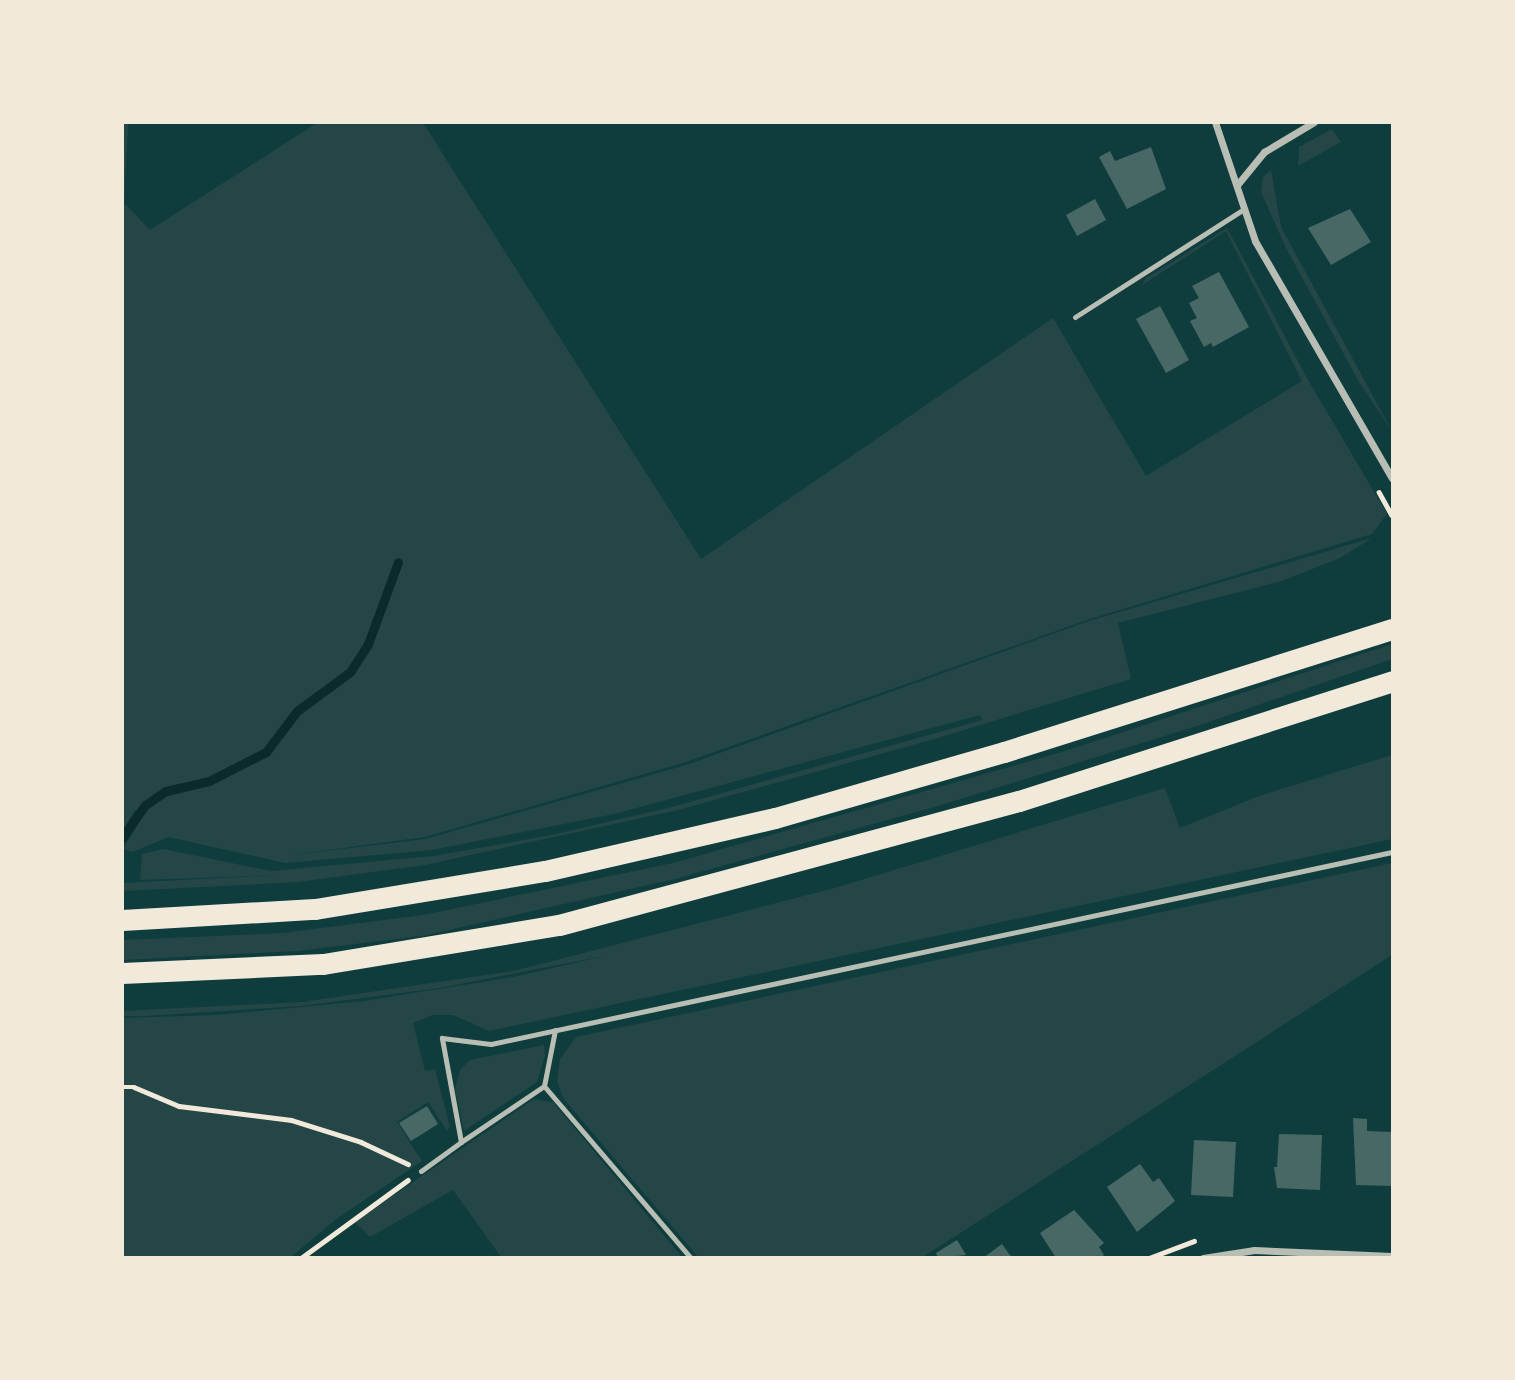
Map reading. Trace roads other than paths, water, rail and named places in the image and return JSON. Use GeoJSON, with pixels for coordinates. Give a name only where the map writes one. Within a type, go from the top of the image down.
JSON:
{"type":"FeatureCollection","features":[{"type":"Feature","properties":{"kind":"highway"},"geometry":{"type":"LineString","coordinates":[[122,920],[315,909],[496,880],[646,848],[775,818],[1004,752],[1392,629]]}},
{"type":"Feature","properties":{"kind":"highway"},"geometry":{"type":"LineString","coordinates":[[122,973],[323,964],[559,925],[1019,801],[1392,681]]}},
{"type":"Feature","properties":{"kind":"street"},"geometry":{"type":"LineString","coordinates":[[1214,122],[1237,185],[1242,210],[1281,291],[1392,478]]}},
{"type":"Feature","properties":{"kind":"street"},"geometry":{"type":"LineString","coordinates":[[1237,185],[1264,152],[1314,122]]}},
{"type":"Feature","properties":{"kind":"street"},"geometry":{"type":"LineString","coordinates":[[1202,1258],[1254,1250],[1392,1256]]}},
{"type":"Feature","properties":{"kind":"lane"},"geometry":{"type":"LineString","coordinates":[[1075,317],[1242,210]]}},
{"type":"Feature","properties":{"kind":"lane"},"geometry":{"type":"LineString","coordinates":[[461,1142],[442,1038],[491,1044],[1392,852]]}},
{"type":"Feature","properties":{"kind":"lane"},"geometry":{"type":"LineString","coordinates":[[421,1171],[544,1086],[555,1030]]}},
{"type":"Feature","properties":{"kind":"lane"},"geometry":{"type":"LineString","coordinates":[[544,1086],[691,1258]]}},
{"type":"Feature","properties":{"kind":"waterway"},"geometry":{"type":"LineString","coordinates":[[122,838],[145,805],[166,791],[209,781],[266,752],[297,711],[350,672],[368,644],[398,562]]}}]}
